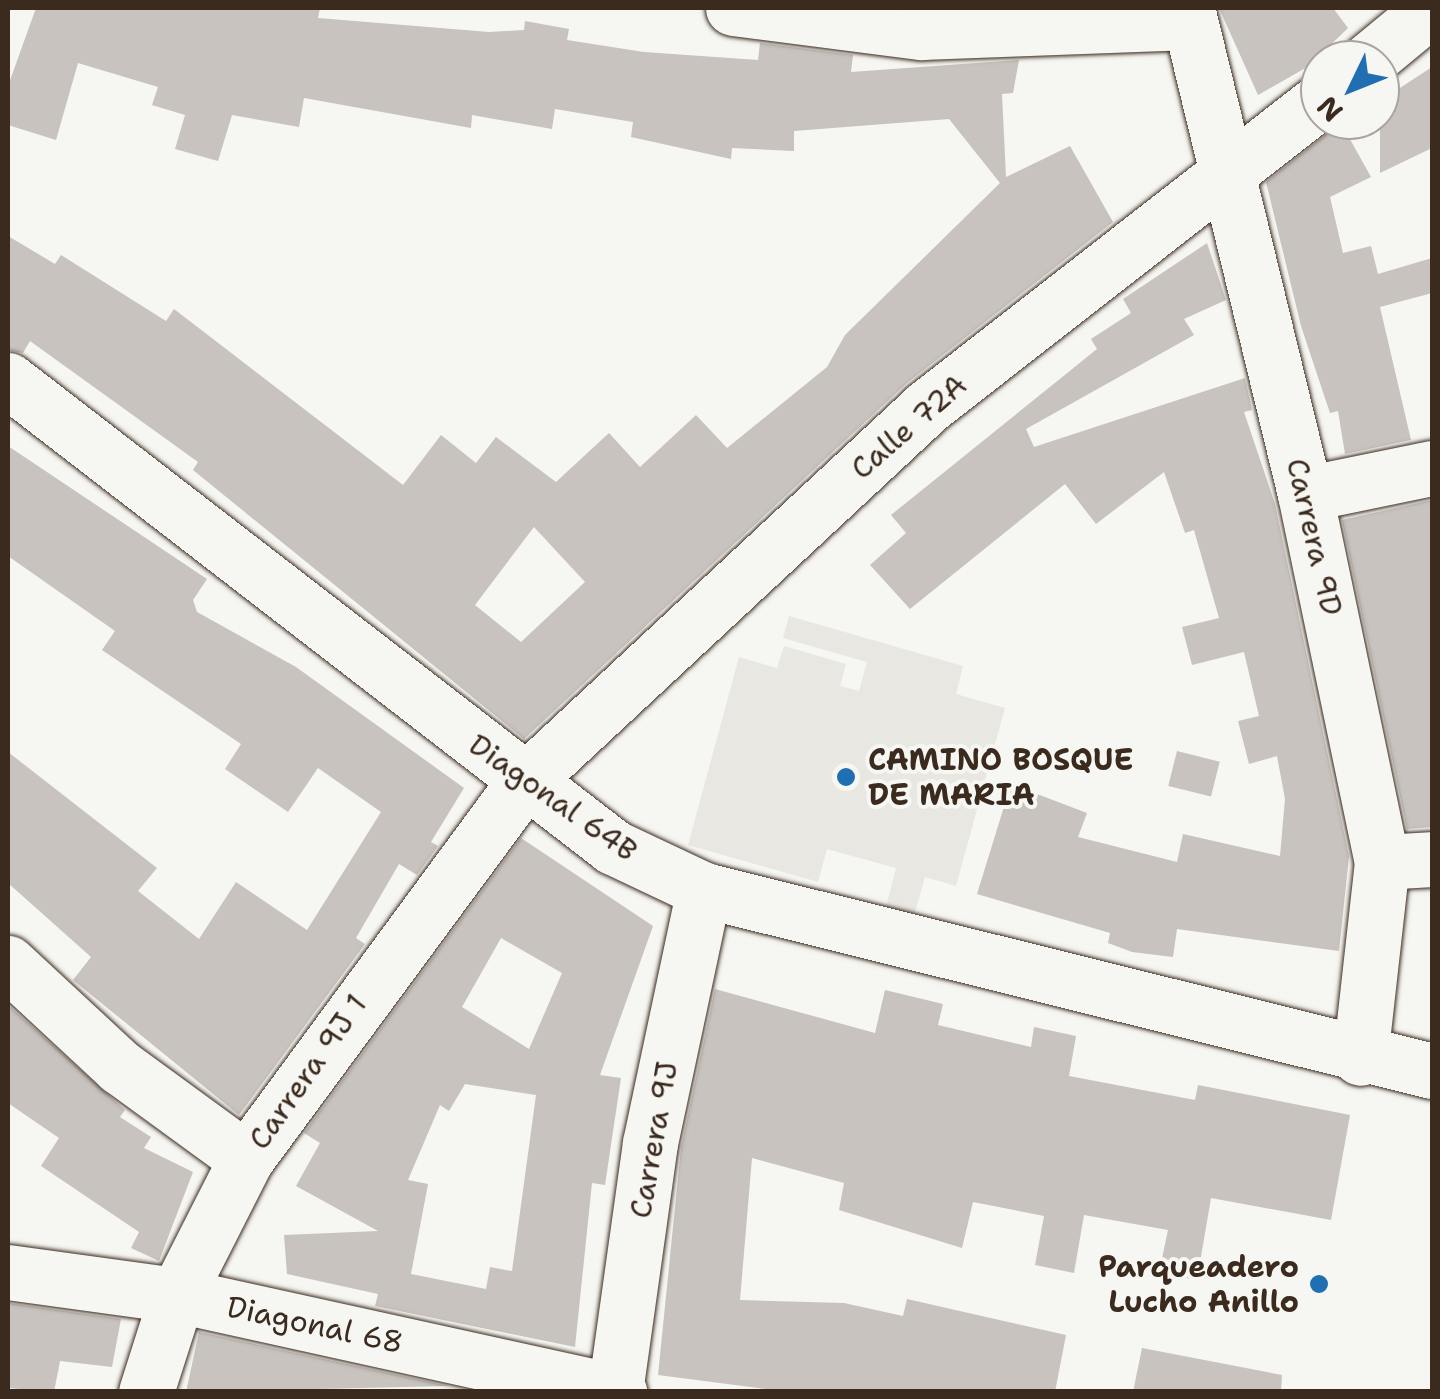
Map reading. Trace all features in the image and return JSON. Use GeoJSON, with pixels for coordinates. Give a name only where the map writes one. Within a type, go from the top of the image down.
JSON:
{"type":"FeatureCollection","features":[{"type":"Feature","properties":{"kind":"street"},"geometry":{"type":"LineString","coordinates":[[733,8],[921,32],[1189,15]]}},
{"type":"Feature","properties":{"kind":"street"},"geometry":{"type":"LineString","coordinates":[[1393,40],[1432,8]]}},
{"type":"Feature","properties":{"kind":"street","name":"Carrera 9D"},"geometry":{"type":"LineString","coordinates":[[1189,15],[1305,494],[1407,861],[1360,1058]]}},
{"type":"Feature","properties":{"kind":"street","name":"Calle 72A"},"geometry":{"type":"LineString","coordinates":[[523,782],[928,406],[1226,179],[1300,118]]}},
{"type":"Feature","properties":{"kind":"street","name":"Diagonal 64B"},"geometry":{"type":"LineString","coordinates":[[8,380],[523,782],[613,847],[704,890],[1360,1058],[1432,1071]]}},
{"type":"Feature","properties":{"kind":"street"},"geometry":{"type":"LineString","coordinates":[[1305,494],[1432,468]]}},
{"type":"Feature","properties":{"kind":"street","name":"Carrera 9J 1"},"geometry":{"type":"LineString","coordinates":[[146,1392],[177,1295],[246,1159],[523,782]]}},
{"type":"Feature","properties":{"kind":"street","name":"Carrera 9J"},"geometry":{"type":"LineString","coordinates":[[616,1391],[650,1143],[704,890]]}},
{"type":"Feature","properties":{"kind":"street"},"geometry":{"type":"LineString","coordinates":[[8,963],[120,1067],[246,1159]]}},
{"type":"Feature","properties":{"kind":"street","name":"Diagonal 68"},"geometry":{"type":"LineString","coordinates":[[8,1272],[177,1295],[616,1391]]}},
{"type":"Feature","properties":{"kind":"shaded area","name":"CAMINO BOSQUE DE MARIA"},"geometry":{"type":"Polygon","coordinates":[[[789,616],[963,666],[956,694],[1005,708],[956,886],[925,877],[910,930],[882,922],[896,868],[827,849],[818,882],[688,845],[739,657],[777,668],[784,646],[846,664],[840,686],[859,691],[867,662],[783,638],[789,616]]]}},
{"type":"Feature","properties":{"kind":"building"},"geometry":{"type":"Polygon","coordinates":[[[36,8],[320,8],[318,18],[489,32],[524,30],[525,21],[569,29],[567,40],[644,52],[758,60],[760,43],[853,55],[851,72],[1019,60],[1013,93],[1002,94],[1006,177],[1070,146],[1113,222],[907,383],[524,739],[193,470],[198,462],[30,341],[23,353],[8,350],[8,236],[55,264],[61,255],[166,321],[174,309],[403,485],[441,435],[476,463],[496,437],[556,482],[609,433],[640,467],[696,415],[727,448],[827,367],[845,335],[1000,183],[949,119],[794,131],[794,151],[732,148],[731,159],[631,137],[633,122],[555,109],[552,129],[472,115],[471,128],[304,98],[299,127],[232,115],[218,161],[175,149],[185,115],[152,105],[158,87],[78,63],[56,140],[8,125],[8,86],[36,8]],[[534,527],[475,605],[521,642],[585,582],[534,527]]]}},
{"type":"Feature","properties":{"kind":"building"},"geometry":{"type":"Polygon","coordinates":[[[1219,8],[1333,8],[1348,28],[1336,40],[1300,40],[1300,71],[1258,95],[1219,8]]]}},
{"type":"Feature","properties":{"kind":"building"},"geometry":{"type":"Polygon","coordinates":[[[1432,67],[1432,148],[1380,173],[1380,140],[1400,140],[1400,88],[1432,67]]]}},
{"type":"Feature","properties":{"kind":"building"},"geometry":{"type":"Polygon","coordinates":[[[1319,140],[1350,140],[1371,177],[1330,197],[1343,253],[1371,246],[1378,274],[1432,258],[1432,293],[1380,307],[1411,440],[1345,454],[1338,411],[1330,413],[1301,326],[1266,182],[1319,140]]]}},
{"type":"Feature","properties":{"kind":"building"},"geometry":{"type":"Polygon","coordinates":[[[1207,243],[1226,300],[1184,319],[1194,335],[1026,429],[1034,447],[1245,378],[1252,410],[1244,412],[1275,504],[1349,856],[1339,951],[1177,929],[1173,957],[1132,952],[1108,943],[1110,933],[977,894],[1011,784],[1087,813],[1078,837],[1177,862],[1183,834],[1280,856],[1285,799],[1277,756],[1249,764],[1238,721],[1259,716],[1244,652],[1192,665],[1182,627],[1219,618],[1194,530],[1185,533],[1164,472],[1096,524],[1065,484],[910,609],[870,565],[906,533],[891,515],[1097,349],[1091,339],[1131,313],[1123,299],[1207,243]]]}},
{"type":"Feature","properties":{"kind":"building"},"geometry":{"type":"Polygon","coordinates":[[[8,446],[207,579],[193,600],[197,612],[296,667],[464,788],[431,842],[438,846],[417,875],[399,864],[356,938],[365,944],[239,1115],[73,980],[91,957],[8,883],[8,752],[157,868],[138,891],[199,939],[236,882],[307,930],[381,812],[318,768],[288,812],[225,769],[241,744],[102,650],[115,631],[8,556],[8,446]]]}},
{"type":"Feature","properties":{"kind":"building"},"geometry":{"type":"Polygon","coordinates":[[[1432,500],[1432,827],[1407,829],[1342,520],[1432,500]]]}},
{"type":"Feature","properties":{"kind":"building"},"geometry":{"type":"Polygon","coordinates":[[[1177,751],[1220,762],[1211,797],[1168,786],[1177,751]]]}},
{"type":"Feature","properties":{"kind":"building"},"geometry":{"type":"Polygon","coordinates":[[[521,838],[653,926],[600,1075],[621,1078],[605,1185],[592,1183],[575,1347],[375,1306],[378,1294],[287,1274],[284,1235],[378,1231],[296,1186],[320,1143],[304,1133],[521,838]],[[501,938],[462,1007],[529,1049],[562,973],[501,938]],[[465,1084],[449,1111],[440,1105],[408,1180],[428,1184],[411,1274],[486,1289],[490,1267],[512,1271],[536,1095],[465,1084]]]}},
{"type":"Feature","properties":{"kind":"building"},"geometry":{"type":"Polygon","coordinates":[[[715,989],[875,1033],[885,990],[943,1004],[938,1025],[1031,1047],[1034,1027],[1076,1036],[1069,1076],[1195,1100],[1198,1085],[1350,1115],[1331,1220],[1211,1198],[1197,1280],[1159,1273],[1168,1230],[1084,1215],[1074,1273],[1035,1265],[1044,1216],[973,1202],[962,1248],[839,1210],[844,1183],[752,1158],[740,1300],[844,1303],[903,1316],[907,1299],[1066,1335],[1055,1392],[790,1392],[658,1375],[681,1148],[715,989]]]}},
{"type":"Feature","properties":{"kind":"building"},"geometry":{"type":"Polygon","coordinates":[[[8,1005],[125,1110],[120,1117],[151,1137],[144,1148],[193,1172],[159,1261],[131,1248],[139,1232],[41,1166],[59,1138],[8,1103],[8,1005]]]}},
{"type":"Feature","properties":{"kind":"building"},"geometry":{"type":"Polygon","coordinates":[[[8,1303],[121,1319],[112,1367],[60,1361],[54,1392],[8,1388],[8,1303]]]}},
{"type":"Feature","properties":{"kind":"building"},"geometry":{"type":"Polygon","coordinates":[[[199,1332],[448,1386],[186,1392],[199,1332]]]}},
{"type":"Feature","properties":{"kind":"building"},"geometry":{"type":"Polygon","coordinates":[[[1142,1348],[1282,1375],[1281,1392],[1133,1392],[1142,1348]]]}},
{"type":"Feature","properties":{"kind":"place","name":"CAMINO BOSQUE DE MARIA"},"geometry":{"type":"Point","coordinates":[846,777]}},
{"type":"Feature","properties":{"kind":"place","name":"Parqueadero Lucho Anillo"},"geometry":{"type":"Point","coordinates":[1319,1284]}}]}
